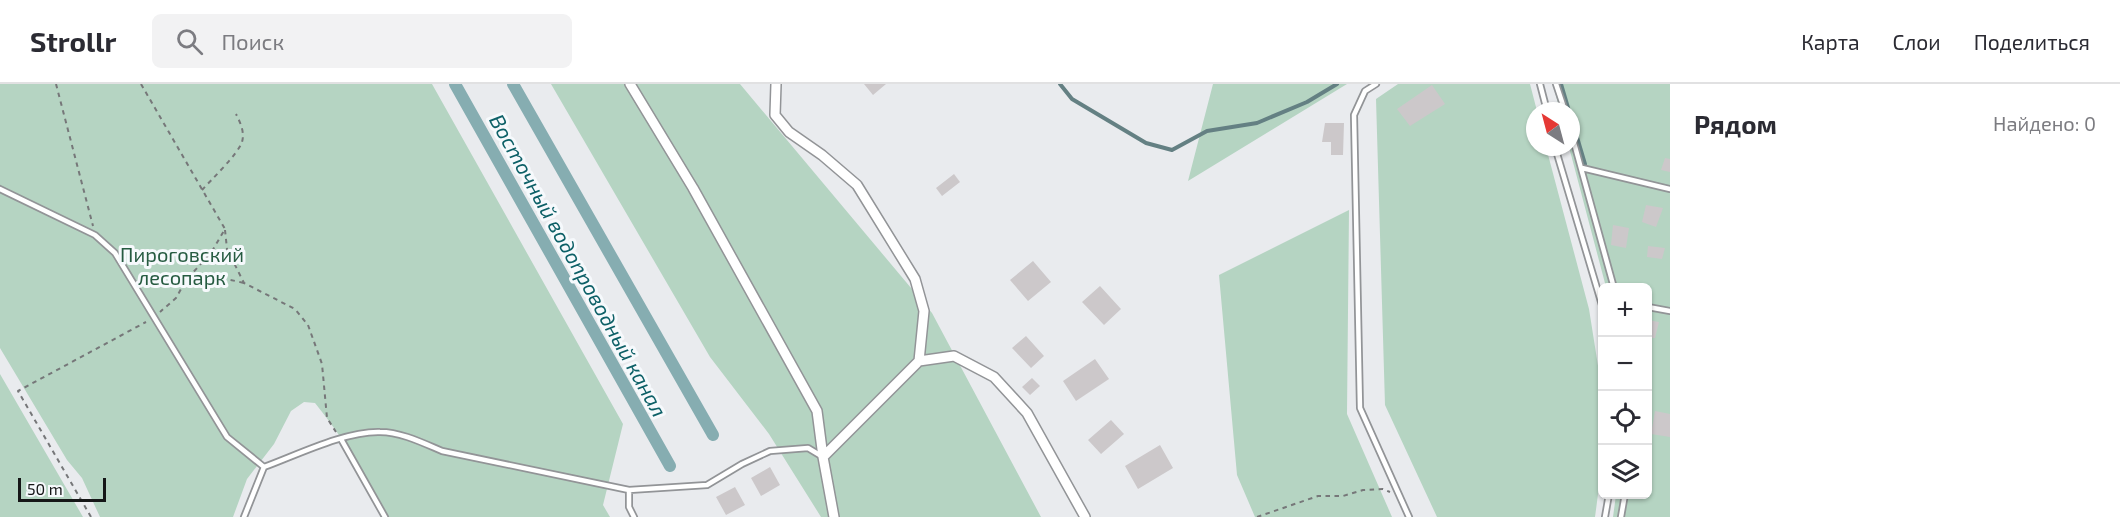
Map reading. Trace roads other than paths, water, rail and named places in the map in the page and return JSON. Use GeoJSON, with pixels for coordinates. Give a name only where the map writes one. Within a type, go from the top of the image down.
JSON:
{"type":"FeatureCollection","features":[{"type":"Feature","properties":{"kind":"street"},"geometry":{"type":"LineString","coordinates":[[630,84],[693,188],[817,411],[822,457],[834,517]]}},
{"type":"Feature","properties":{"kind":"street"},"geometry":{"type":"LineString","coordinates":[[776,84],[775,115],[789,132],[822,155],[856,185],[915,279],[924,311],[919,361]]}},
{"type":"Feature","properties":{"kind":"street"},"geometry":{"type":"LineString","coordinates":[[822,457],[919,361],[954,356],[994,377],[1027,413],[1085,517]]}},
{"type":"Feature","properties":{"kind":"lane"},"geometry":{"type":"LineString","coordinates":[[1376,84],[1365,91],[1354,115],[1360,408],[1409,517]]}},
{"type":"Feature","properties":{"kind":"lane"},"geometry":{"type":"LineString","coordinates":[[1540,84],[1545,102]]}},
{"type":"Feature","properties":{"kind":"lane"},"geometry":{"type":"LineString","coordinates":[[1557,84],[1562,102]]}},
{"type":"Feature","properties":{"kind":"lane"},"geometry":{"type":"LineString","coordinates":[[1559,156],[1598,291]]}},
{"type":"Feature","properties":{"kind":"lane"},"geometry":{"type":"LineString","coordinates":[[1578,156],[1613,283]]}},
{"type":"Feature","properties":{"kind":"lane"},"geometry":{"type":"LineString","coordinates":[[1582,168],[1670,189]]}},
{"type":"Feature","properties":{"kind":"lane"},"geometry":{"type":"LineString","coordinates":[[0,189],[95,235],[115,253],[227,437],[264,467]]}},
{"type":"Feature","properties":{"kind":"lane"},"geometry":{"type":"LineString","coordinates":[[1652,308],[1670,311]]}},
{"type":"Feature","properties":{"kind":"lane"},"geometry":{"type":"LineString","coordinates":[[244,517],[264,467],[360,433],[381,432],[415,440],[442,451],[629,490],[707,484],[770,451],[808,448],[822,457]]}},
{"type":"Feature","properties":{"kind":"lane"},"geometry":{"type":"LineString","coordinates":[[341,439],[385,517]]}},
{"type":"Feature","properties":{"kind":"lane"},"geometry":{"type":"LineString","coordinates":[[629,490],[629,507],[634,517]]}},
{"type":"Feature","properties":{"kind":"lane"},"geometry":{"type":"LineString","coordinates":[[1605,517],[1608,499]]}},
{"type":"Feature","properties":{"kind":"lane"},"geometry":{"type":"LineString","coordinates":[[1621,517],[1624,499]]}},
{"type":"Feature","properties":{"kind":"waterway","name":"Восточный водопроводный канал"},"geometry":{"type":"LineString","coordinates":[[455,84],[670,466]]}},
{"type":"Feature","properties":{"kind":"waterway","name":"Восточный водопроводный канал"},"geometry":{"type":"LineString","coordinates":[[513,84],[713,435]]}},
{"type":"Feature","properties":{"kind":"waterway"},"geometry":{"type":"LineString","coordinates":[[1060,84],[1072,99],[1146,143],[1172,150],[1207,131],[1257,123],[1307,102],[1337,84]]}},
{"type":"Feature","properties":{"kind":"waterway"},"geometry":{"type":"LineString","coordinates":[[1561,84],[1566,102]]}},
{"type":"Feature","properties":{"kind":"waterway"},"geometry":{"type":"LineString","coordinates":[[1580,147],[1585,164]]}},
{"type":"Feature","properties":{"kind":"park label","name":"Пироговский лесопарк"},"geometry":{"type":"Point","coordinates":[182,266]}}]}
